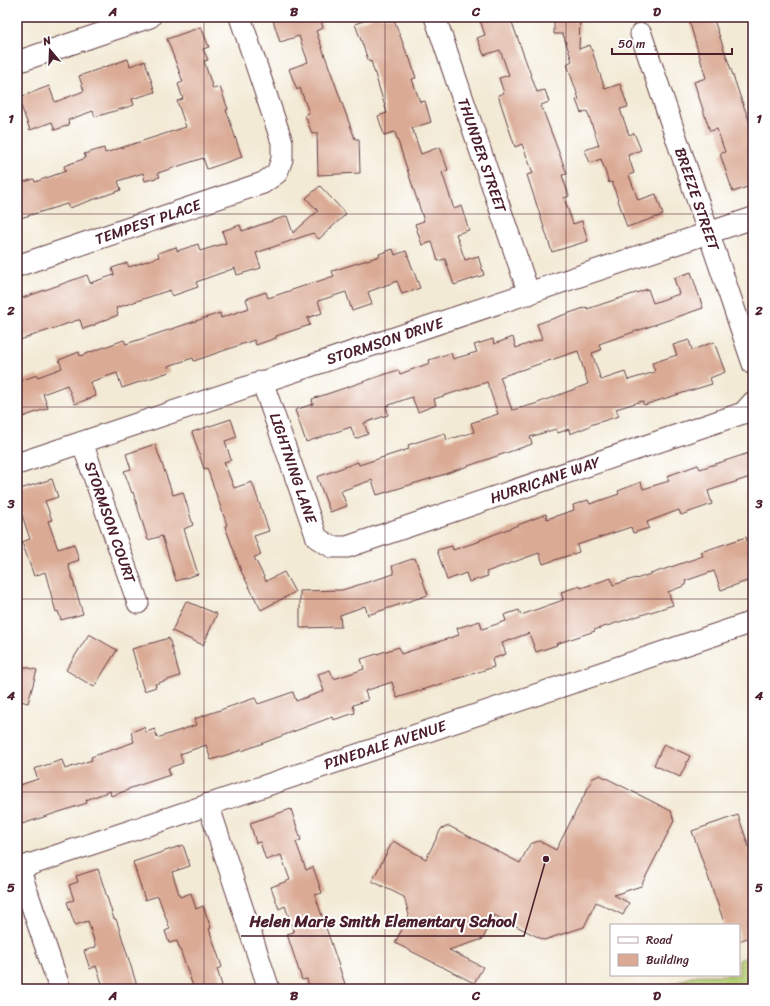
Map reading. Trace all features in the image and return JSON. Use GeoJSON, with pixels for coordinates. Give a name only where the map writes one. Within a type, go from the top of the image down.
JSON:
{"type":"FeatureCollection","features":[{"type":"Feature","properties":{"kind":"street"},"geometry":{"type":"LineString","coordinates":[[17,62],[150,17]]}},
{"type":"Feature","properties":{"kind":"street","name":"TEMPEST PLACE"},"geometry":{"type":"LineString","coordinates":[[17,266],[263,183],[277,173],[282,159],[282,142],[240,17]]}},
{"type":"Feature","properties":{"kind":"street","name":"THUNDER STREET"},"geometry":{"type":"LineString","coordinates":[[435,17],[529,294]]}},
{"type":"Feature","properties":{"kind":"street","name":"BREEZE STREET"},"geometry":{"type":"LineString","coordinates":[[641,34],[753,364]]}},
{"type":"Feature","properties":{"kind":"street","name":"STORMSON DRIVE"},"geometry":{"type":"LineString","coordinates":[[17,464],[753,218]]}},
{"type":"Feature","properties":{"kind":"street","name":"LIGHTNING LANE"},"geometry":{"type":"LineString","coordinates":[[262,381],[317,538],[332,547]]}},
{"type":"Feature","properties":{"kind":"street","name":"HURRICANE WAY"},"geometry":{"type":"LineString","coordinates":[[332,547],[347,547],[743,413],[753,402]]}},
{"type":"Feature","properties":{"kind":"street","name":"STORMSON COURT"},"geometry":{"type":"LineString","coordinates":[[82,442],[138,603]]}},
{"type":"Feature","properties":{"kind":"street","name":"PINEDALE AVENUE"},"geometry":{"type":"LineString","coordinates":[[18,869],[753,622]]}},
{"type":"Feature","properties":{"kind":"street"},"geometry":{"type":"LineString","coordinates":[[208,804],[269,989]]}},
{"type":"Feature","properties":{"kind":"street"},"geometry":{"type":"LineString","coordinates":[[18,869],[60,989]]}},
{"type":"Feature","properties":{"kind":"green space"},"geometry":{"type":"Polygon","coordinates":[[[753,955],[753,989],[657,989],[694,976],[740,976],[740,960],[753,955]]]}},
{"type":"Feature","properties":{"kind":"building"},"geometry":{"type":"Polygon","coordinates":[[[281,17],[320,17],[323,28],[316,31],[355,139],[359,139],[360,173],[318,175],[317,132],[312,134],[305,115],[309,113],[300,88],[297,90],[289,69],[308,62],[299,36],[280,42],[273,20],[281,17]]]}},
{"type":"Feature","properties":{"kind":"building"},"geometry":{"type":"Polygon","coordinates":[[[374,17],[393,17],[408,57],[409,56],[416,78],[412,79],[420,102],[425,101],[431,122],[412,128],[421,154],[440,147],[448,170],[442,172],[454,209],[461,206],[469,230],[456,234],[465,260],[478,256],[484,275],[454,285],[445,259],[438,261],[432,242],[422,245],[415,224],[424,221],[395,132],[384,135],[378,116],[387,113],[371,61],[369,62],[355,24],[374,17]]]}},
{"type":"Feature","properties":{"kind":"building"},"geometry":{"type":"Polygon","coordinates":[[[479,17],[510,17],[537,92],[545,90],[549,102],[541,105],[567,174],[562,175],[569,196],[564,198],[573,224],[582,221],[588,241],[552,252],[527,175],[533,173],[522,144],[515,147],[498,95],[504,93],[499,78],[509,75],[500,50],[484,55],[477,38],[485,35],[479,17]]]}},
{"type":"Feature","properties":{"kind":"building"},"geometry":{"type":"Polygon","coordinates":[[[554,17],[580,17],[579,49],[590,45],[605,89],[620,84],[628,107],[620,109],[629,135],[634,133],[641,150],[628,155],[634,173],[629,175],[638,200],[656,194],[663,215],[627,227],[612,182],[609,183],[601,159],[590,163],[585,150],[599,145],[587,111],[581,113],[576,100],[579,99],[567,64],[572,61],[563,34],[554,34],[554,17]]]}},
{"type":"Feature","properties":{"kind":"building"},"geometry":{"type":"Polygon","coordinates":[[[688,17],[713,17],[753,131],[753,185],[733,192],[720,154],[725,152],[717,129],[710,131],[694,82],[706,78],[688,17]]]}},
{"type":"Feature","properties":{"kind":"building"},"geometry":{"type":"Polygon","coordinates":[[[201,27],[209,47],[203,49],[208,60],[204,61],[213,89],[220,87],[242,157],[207,169],[203,158],[158,173],[160,177],[145,181],[143,173],[118,181],[121,190],[69,208],[67,204],[17,219],[17,184],[34,179],[35,182],[66,171],[64,166],[86,158],[84,154],[104,148],[105,153],[186,127],[177,101],[183,99],[178,84],[183,82],[167,39],[201,27]]]}},
{"type":"Feature","properties":{"kind":"building"},"geometry":{"type":"Polygon","coordinates":[[[128,59],[130,66],[145,61],[155,92],[132,99],[134,105],[95,117],[93,111],[68,120],[69,125],[55,130],[52,122],[30,130],[18,98],[49,86],[55,102],[84,91],[79,76],[128,59]]]}},
{"type":"Feature","properties":{"kind":"building"},"geometry":{"type":"Polygon","coordinates":[[[320,186],[346,214],[319,239],[313,233],[256,253],[261,268],[237,275],[235,268],[196,282],[198,287],[172,296],[170,290],[116,308],[118,315],[95,325],[83,329],[80,320],[78,320],[17,341],[17,300],[87,275],[90,283],[114,275],[112,268],[127,263],[129,267],[159,257],[158,253],[176,247],[177,251],[198,244],[200,251],[226,243],[222,231],[240,225],[242,231],[287,216],[293,233],[318,211],[306,198],[320,186]]]}},
{"type":"Feature","properties":{"kind":"building"},"geometry":{"type":"Polygon","coordinates":[[[393,249],[395,255],[406,251],[420,288],[402,294],[397,281],[368,292],[372,304],[352,311],[346,292],[318,301],[322,313],[307,318],[310,325],[276,336],[276,338],[256,345],[254,340],[194,361],[193,358],[168,366],[169,372],[122,388],[117,373],[90,382],[96,396],[75,404],[67,385],[43,394],[48,408],[17,419],[17,382],[37,375],[38,377],[62,368],[59,360],[79,352],[80,356],[124,340],[126,344],[220,313],[221,318],[249,308],[246,299],[266,292],[268,298],[334,276],[332,271],[380,256],[379,254],[393,249]]]}},
{"type":"Feature","properties":{"kind":"building"},"geometry":{"type":"Polygon","coordinates":[[[691,272],[703,308],[599,344],[601,350],[592,353],[601,380],[625,372],[628,380],[655,372],[652,363],[677,355],[673,345],[689,340],[692,350],[714,342],[725,372],[710,378],[712,384],[644,405],[642,401],[616,409],[619,416],[590,425],[570,434],[569,429],[558,433],[556,429],[530,437],[532,444],[442,475],[377,495],[372,480],[341,491],[347,506],[330,512],[317,477],[358,462],[359,465],[409,449],[408,445],[445,433],[447,440],[474,432],[471,423],[498,414],[487,382],[434,399],[436,405],[418,412],[412,397],[386,406],[388,415],[364,423],[368,434],[355,439],[351,427],[306,442],[295,410],[313,404],[312,399],[398,370],[400,374],[430,363],[429,360],[451,353],[453,359],[477,352],[474,345],[493,339],[494,344],[513,337],[516,348],[542,339],[537,324],[587,307],[587,309],[648,289],[653,303],[679,294],[674,278],[691,272]],[[578,351],[500,377],[512,410],[535,404],[588,384],[578,351]]]}},
{"type":"Feature","properties":{"kind":"building"},"geometry":{"type":"Polygon","coordinates":[[[231,419],[237,437],[225,441],[231,460],[224,462],[234,488],[252,482],[269,531],[254,536],[261,555],[254,557],[266,581],[284,572],[295,592],[261,610],[241,571],[207,468],[204,469],[192,432],[231,419]]]}},
{"type":"Feature","properties":{"kind":"building"},"geometry":{"type":"Polygon","coordinates":[[[155,444],[173,495],[183,492],[193,525],[184,529],[198,574],[176,581],[162,536],[148,540],[133,492],[132,493],[124,471],[131,469],[126,454],[155,444]]]}},
{"type":"Feature","properties":{"kind":"building"},"geometry":{"type":"Polygon","coordinates":[[[749,453],[753,466],[753,476],[708,491],[712,504],[681,515],[679,510],[647,522],[649,528],[633,533],[631,527],[577,545],[579,552],[543,564],[539,553],[486,572],[488,576],[469,582],[466,573],[447,580],[437,550],[452,546],[453,550],[480,541],[546,514],[547,519],[574,510],[573,505],[588,500],[590,504],[619,494],[618,491],[641,482],[643,489],[669,481],[667,476],[698,465],[700,469],[749,453]]]}},
{"type":"Feature","properties":{"kind":"building"},"geometry":{"type":"Polygon","coordinates":[[[52,479],[58,497],[45,501],[52,520],[48,521],[58,549],[74,544],[79,560],[68,564],[83,614],[61,620],[58,611],[56,612],[45,572],[34,576],[22,542],[30,539],[17,500],[17,490],[52,479]]]}},
{"type":"Feature","properties":{"kind":"building"},"geometry":{"type":"Polygon","coordinates":[[[746,537],[747,541],[753,538],[753,579],[721,590],[714,571],[685,581],[686,585],[668,592],[673,605],[594,630],[595,631],[536,652],[529,633],[502,643],[506,654],[492,659],[494,667],[397,698],[392,682],[365,691],[368,700],[353,705],[355,713],[333,720],[332,717],[242,751],[211,760],[206,745],[180,754],[183,763],[168,768],[170,775],[111,796],[110,791],[86,800],[87,803],[22,824],[17,808],[17,786],[38,779],[34,769],[62,760],[65,769],[92,760],[91,757],[134,742],[131,732],[144,727],[146,732],[155,729],[157,738],[196,725],[194,719],[255,698],[258,704],[293,692],[296,701],[324,691],[318,674],[330,670],[334,679],[364,669],[361,659],[399,647],[401,654],[459,635],[457,628],[480,621],[482,629],[506,621],[504,615],[519,610],[521,615],[563,600],[561,592],[580,586],[581,588],[611,578],[613,585],[636,579],[703,556],[701,552],[746,537]]]}},
{"type":"Feature","properties":{"kind":"building"},"geometry":{"type":"Polygon","coordinates":[[[415,558],[428,595],[368,615],[365,606],[340,615],[341,627],[300,628],[300,591],[342,590],[394,574],[392,566],[415,558]]]}},
{"type":"Feature","properties":{"kind":"building"},"geometry":{"type":"Polygon","coordinates":[[[186,601],[217,614],[203,645],[172,631],[186,601]]]}},
{"type":"Feature","properties":{"kind":"building"},"geometry":{"type":"Polygon","coordinates":[[[89,634],[117,650],[94,687],[66,670],[89,634]]]}},
{"type":"Feature","properties":{"kind":"building"},"geometry":{"type":"Polygon","coordinates":[[[169,638],[180,676],[155,684],[156,687],[144,691],[132,649],[169,638]]]}},
{"type":"Feature","properties":{"kind":"building"},"geometry":{"type":"Polygon","coordinates":[[[17,665],[37,670],[28,703],[17,700],[17,665]]]}},
{"type":"Feature","properties":{"kind":"building"},"geometry":{"type":"Polygon","coordinates":[[[664,744],[690,756],[680,777],[654,765],[664,744]]]}},
{"type":"Feature","properties":{"kind":"building"},"geometry":{"type":"Polygon","coordinates":[[[600,775],[671,811],[674,821],[641,886],[614,895],[629,903],[623,915],[596,902],[584,927],[544,940],[494,915],[483,939],[449,950],[483,967],[474,983],[395,943],[409,915],[404,897],[372,881],[393,841],[426,859],[441,829],[449,826],[520,863],[530,844],[539,841],[556,850],[593,778],[600,775]]]}},
{"type":"Feature","properties":{"kind":"building"},"geometry":{"type":"Polygon","coordinates":[[[291,809],[301,840],[296,842],[306,870],[313,867],[322,893],[315,895],[345,984],[330,989],[310,989],[307,979],[302,980],[287,934],[294,932],[285,906],[279,909],[271,887],[290,880],[281,855],[266,860],[260,842],[256,843],[250,823],[291,809]]]}},
{"type":"Feature","properties":{"kind":"building"},"geometry":{"type":"Polygon","coordinates":[[[738,815],[753,859],[753,936],[740,941],[740,924],[725,924],[692,831],[738,815]]]}},
{"type":"Feature","properties":{"kind":"building"},"geometry":{"type":"Polygon","coordinates":[[[183,845],[190,866],[172,872],[180,897],[191,893],[196,909],[203,906],[222,967],[217,969],[223,989],[194,989],[177,941],[169,943],[165,931],[170,929],[158,896],[145,900],[133,862],[183,845]]]}},
{"type":"Feature","properties":{"kind":"building"},"geometry":{"type":"Polygon","coordinates":[[[98,869],[114,919],[116,919],[119,928],[138,989],[104,989],[96,966],[90,969],[84,951],[96,947],[88,921],[75,925],[67,902],[74,900],[69,885],[78,882],[76,876],[98,869]]]}},
{"type":"Feature","properties":{"kind":"place","name":"Helen Marie Smith Elementary School"},"geometry":{"type":"Point","coordinates":[546,859]}}]}
